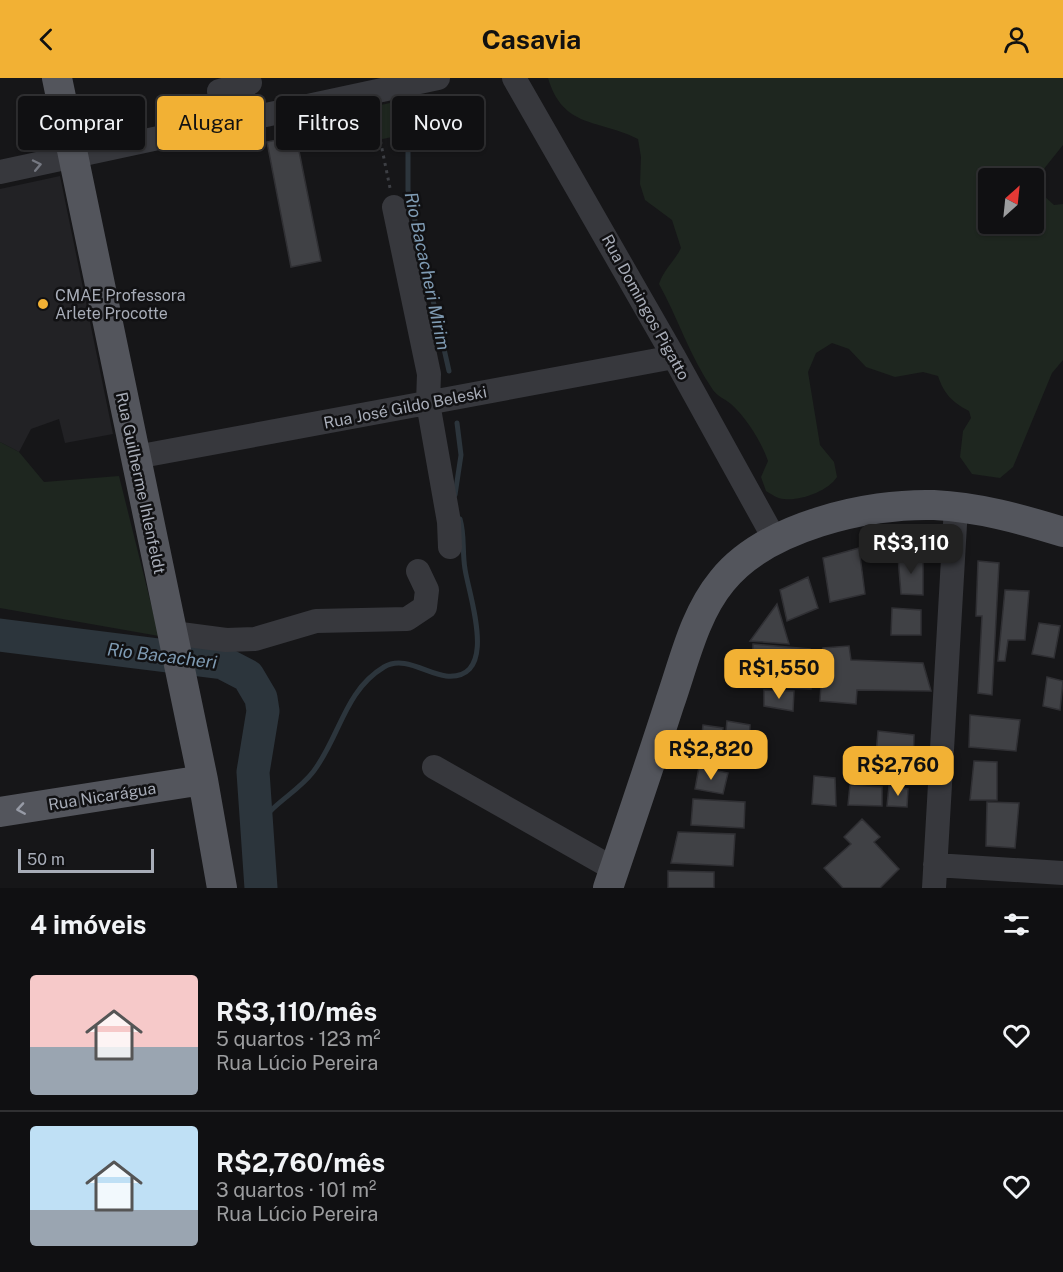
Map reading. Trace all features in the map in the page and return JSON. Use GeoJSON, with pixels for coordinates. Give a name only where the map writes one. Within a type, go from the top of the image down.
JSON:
{"type":"FeatureCollection","features":[{"type":"Feature","properties":{"kind":"main road","name":"Rua Guilherme Ihlenfeldt"},"geometry":{"type":"LineString","coordinates":[[57,78],[203,780],[222,888]]}},
{"type":"Feature","properties":{"kind":"main road"},"geometry":{"type":"LineString","coordinates":[[611,878],[687,651],[704,610],[721,582],[736,566],[774,538],[796,530],[875,510],[907,506],[957,507],[1030,522],[1063,532]]}},
{"type":"Feature","properties":{"kind":"main road","name":"Rua Nicarágua"},"geometry":{"type":"LineString","coordinates":[[0,812],[203,780]]}},
{"type":"Feature","properties":{"kind":"street"},"geometry":{"type":"LineString","coordinates":[[264,115],[376,85],[438,78]]}},
{"type":"Feature","properties":{"kind":"street","name":"Rua Domingos Pigatto"},"geometry":{"type":"LineString","coordinates":[[514,78],[674,357],[774,538]]}},
{"type":"Feature","properties":{"kind":"street"},"geometry":{"type":"LineString","coordinates":[[220,96],[219,91],[250,80],[253,96]]}},
{"type":"Feature","properties":{"kind":"street"},"geometry":{"type":"LineString","coordinates":[[0,172],[157,139]]}},
{"type":"Feature","properties":{"kind":"street"},"geometry":{"type":"LineString","coordinates":[[394,207],[429,374],[428,403],[449,522],[450,548]]}},
{"type":"Feature","properties":{"kind":"street","name":"Rua José Gildo Beleski"},"geometry":{"type":"LineString","coordinates":[[136,457],[674,357]]}},
{"type":"Feature","properties":{"kind":"street"},"geometry":{"type":"LineString","coordinates":[[957,507],[934,877],[1063,873]]}},
{"type":"Feature","properties":{"kind":"street"},"geometry":{"type":"LineString","coordinates":[[173,633],[226,640],[255,639],[315,621],[407,619],[425,607],[427,590],[418,571]]}},
{"type":"Feature","properties":{"kind":"street"},"geometry":{"type":"LineString","coordinates":[[434,767],[611,878]]}},
{"type":"Feature","properties":{"kind":"path"},"geometry":{"type":"LineString","coordinates":[[376,85],[380,139],[394,207]]}},
{"type":"Feature","properties":{"kind":"shaded area"},"geometry":{"type":"Polygon","coordinates":[[[548,78],[1063,78],[1063,145],[1044,169],[978,168],[978,234],[1044,234],[1044,196],[1054,205],[1063,204],[1063,360],[1052,373],[1013,467],[1000,478],[972,474],[960,457],[963,431],[971,418],[969,411],[949,397],[938,376],[923,372],[895,377],[866,367],[849,349],[832,343],[816,353],[808,372],[820,445],[834,462],[837,477],[821,491],[798,498],[782,499],[766,491],[761,477],[768,461],[762,446],[742,416],[715,392],[705,377],[659,284],[681,248],[672,220],[645,200],[640,184],[641,157],[638,139],[584,120],[563,106],[548,78]]]}},
{"type":"Feature","properties":{"kind":"shaded area"},"geometry":{"type":"Polygon","coordinates":[[[392,103],[392,137],[380,140],[380,105],[392,103]]]}},
{"type":"Feature","properties":{"kind":"shaded area","name":"CMAE Professora Arlete Procotte"},"geometry":{"type":"Polygon","coordinates":[[[60,176],[113,434],[65,443],[59,419],[31,429],[19,452],[0,442],[0,189],[60,176]]]}},
{"type":"Feature","properties":{"kind":"shaded area"},"geometry":{"type":"Polygon","coordinates":[[[0,442],[19,452],[44,482],[119,476],[159,636],[0,608],[0,442]]]}},
{"type":"Feature","properties":{"kind":"building"},"geometry":{"type":"Polygon","coordinates":[[[276,140],[276,150],[299,150],[321,261],[291,267],[267,142],[276,140]]]}},
{"type":"Feature","properties":{"kind":"building"},"geometry":{"type":"Polygon","coordinates":[[[859,548],[865,594],[830,602],[823,558],[859,548]]]}},
{"type":"Feature","properties":{"kind":"building"},"geometry":{"type":"Polygon","coordinates":[[[923,556],[923,595],[901,594],[898,557],[923,556]]]}},
{"type":"Feature","properties":{"kind":"building"},"geometry":{"type":"Polygon","coordinates":[[[978,561],[999,563],[992,695],[978,693],[982,616],[976,616],[978,561]]]}},
{"type":"Feature","properties":{"kind":"building"},"geometry":{"type":"Polygon","coordinates":[[[808,577],[818,608],[787,621],[780,590],[808,577]]]}},
{"type":"Feature","properties":{"kind":"building"},"geometry":{"type":"Polygon","coordinates":[[[1005,590],[1029,591],[1025,640],[1008,640],[1005,661],[998,661],[1005,590]]]}},
{"type":"Feature","properties":{"kind":"building"},"geometry":{"type":"Polygon","coordinates":[[[777,604],[789,644],[750,641],[777,604]]]}},
{"type":"Feature","properties":{"kind":"building"},"geometry":{"type":"Polygon","coordinates":[[[892,608],[921,610],[921,635],[891,635],[892,608]]]}},
{"type":"Feature","properties":{"kind":"building"},"geometry":{"type":"Polygon","coordinates":[[[1039,623],[1060,626],[1054,658],[1032,654],[1039,623]]]}},
{"type":"Feature","properties":{"kind":"building"},"geometry":{"type":"Polygon","coordinates":[[[753,644],[810,649],[811,689],[751,686],[753,644]]]}},
{"type":"Feature","properties":{"kind":"building"},"geometry":{"type":"Polygon","coordinates":[[[849,646],[851,660],[923,663],[931,691],[857,690],[856,704],[820,701],[823,648],[849,646]]]}},
{"type":"Feature","properties":{"kind":"building"},"geometry":{"type":"Polygon","coordinates":[[[1047,677],[1063,681],[1060,710],[1043,706],[1047,677]]]}},
{"type":"Feature","properties":{"kind":"building"},"geometry":{"type":"Polygon","coordinates":[[[764,690],[794,691],[793,711],[764,706],[764,690]]]}},
{"type":"Feature","properties":{"kind":"building"},"geometry":{"type":"Polygon","coordinates":[[[970,715],[1020,720],[1016,751],[969,747],[970,715]]]}},
{"type":"Feature","properties":{"kind":"building"},"geometry":{"type":"Polygon","coordinates":[[[727,721],[750,725],[749,753],[724,750],[727,721]]]}},
{"type":"Feature","properties":{"kind":"building"},"geometry":{"type":"Polygon","coordinates":[[[703,725],[723,728],[721,745],[701,743],[703,725]]]}},
{"type":"Feature","properties":{"kind":"building"},"geometry":{"type":"Polygon","coordinates":[[[878,731],[914,735],[913,768],[875,766],[878,731]]]}},
{"type":"Feature","properties":{"kind":"building"},"geometry":{"type":"Polygon","coordinates":[[[974,761],[997,762],[997,800],[970,800],[974,761]]]}},
{"type":"Feature","properties":{"kind":"building"},"geometry":{"type":"Polygon","coordinates":[[[699,767],[728,773],[723,794],[695,789],[699,767]]]}},
{"type":"Feature","properties":{"kind":"building"},"geometry":{"type":"Polygon","coordinates":[[[814,776],[835,778],[836,806],[812,804],[814,776]]]}},
{"type":"Feature","properties":{"kind":"building"},"geometry":{"type":"Polygon","coordinates":[[[850,785],[882,787],[882,806],[848,805],[850,785]]]}},
{"type":"Feature","properties":{"kind":"building"},"geometry":{"type":"Polygon","coordinates":[[[889,786],[908,789],[907,807],[887,806],[889,786]]]}},
{"type":"Feature","properties":{"kind":"building"},"geometry":{"type":"Polygon","coordinates":[[[693,799],[745,802],[744,828],[691,825],[693,799]]]}},
{"type":"Feature","properties":{"kind":"building"},"geometry":{"type":"Polygon","coordinates":[[[987,802],[1019,803],[1015,848],[986,846],[987,802]]]}},
{"type":"Feature","properties":{"kind":"building"},"geometry":{"type":"Polygon","coordinates":[[[862,819],[880,837],[874,842],[899,869],[880,888],[843,888],[824,868],[851,844],[844,837],[862,819]]]}},
{"type":"Feature","properties":{"kind":"building"},"geometry":{"type":"Polygon","coordinates":[[[678,832],[735,834],[733,866],[671,863],[678,832]]]}},
{"type":"Feature","properties":{"kind":"building"},"geometry":{"type":"Polygon","coordinates":[[[668,871],[714,872],[714,888],[668,888],[668,871]]]}},
{"type":"Feature","properties":{"kind":"waterway","name":"Rio Bacacheri Mirim"},"geometry":{"type":"LineString","coordinates":[[408,150],[408,190],[449,371]]}},
{"type":"Feature","properties":{"kind":"waterway","name":"Rio Bacacheri Mirim"},"geometry":{"type":"LineString","coordinates":[[455,495],[461,455],[457,423]]}},
{"type":"Feature","properties":{"kind":"waterway","name":"Rio Bacacheri Mirim"},"geometry":{"type":"LineString","coordinates":[[256,830],[268,813],[313,772],[351,702],[371,677],[384,667],[399,663],[407,664],[446,676],[462,674],[472,665],[477,651],[477,635],[465,569],[460,519]]}},
{"type":"Feature","properties":{"kind":"waterway","name":"Rio Bacacheri"},"geometry":{"type":"LineString","coordinates":[[0,635],[223,663],[248,676],[261,698],[263,711],[253,772],[261,888]]}},
{"type":"Feature","properties":{"kind":"place","name":"CMAE Professora Arlete Procotte"},"geometry":{"type":"Point","coordinates":[43,304]}}]}
